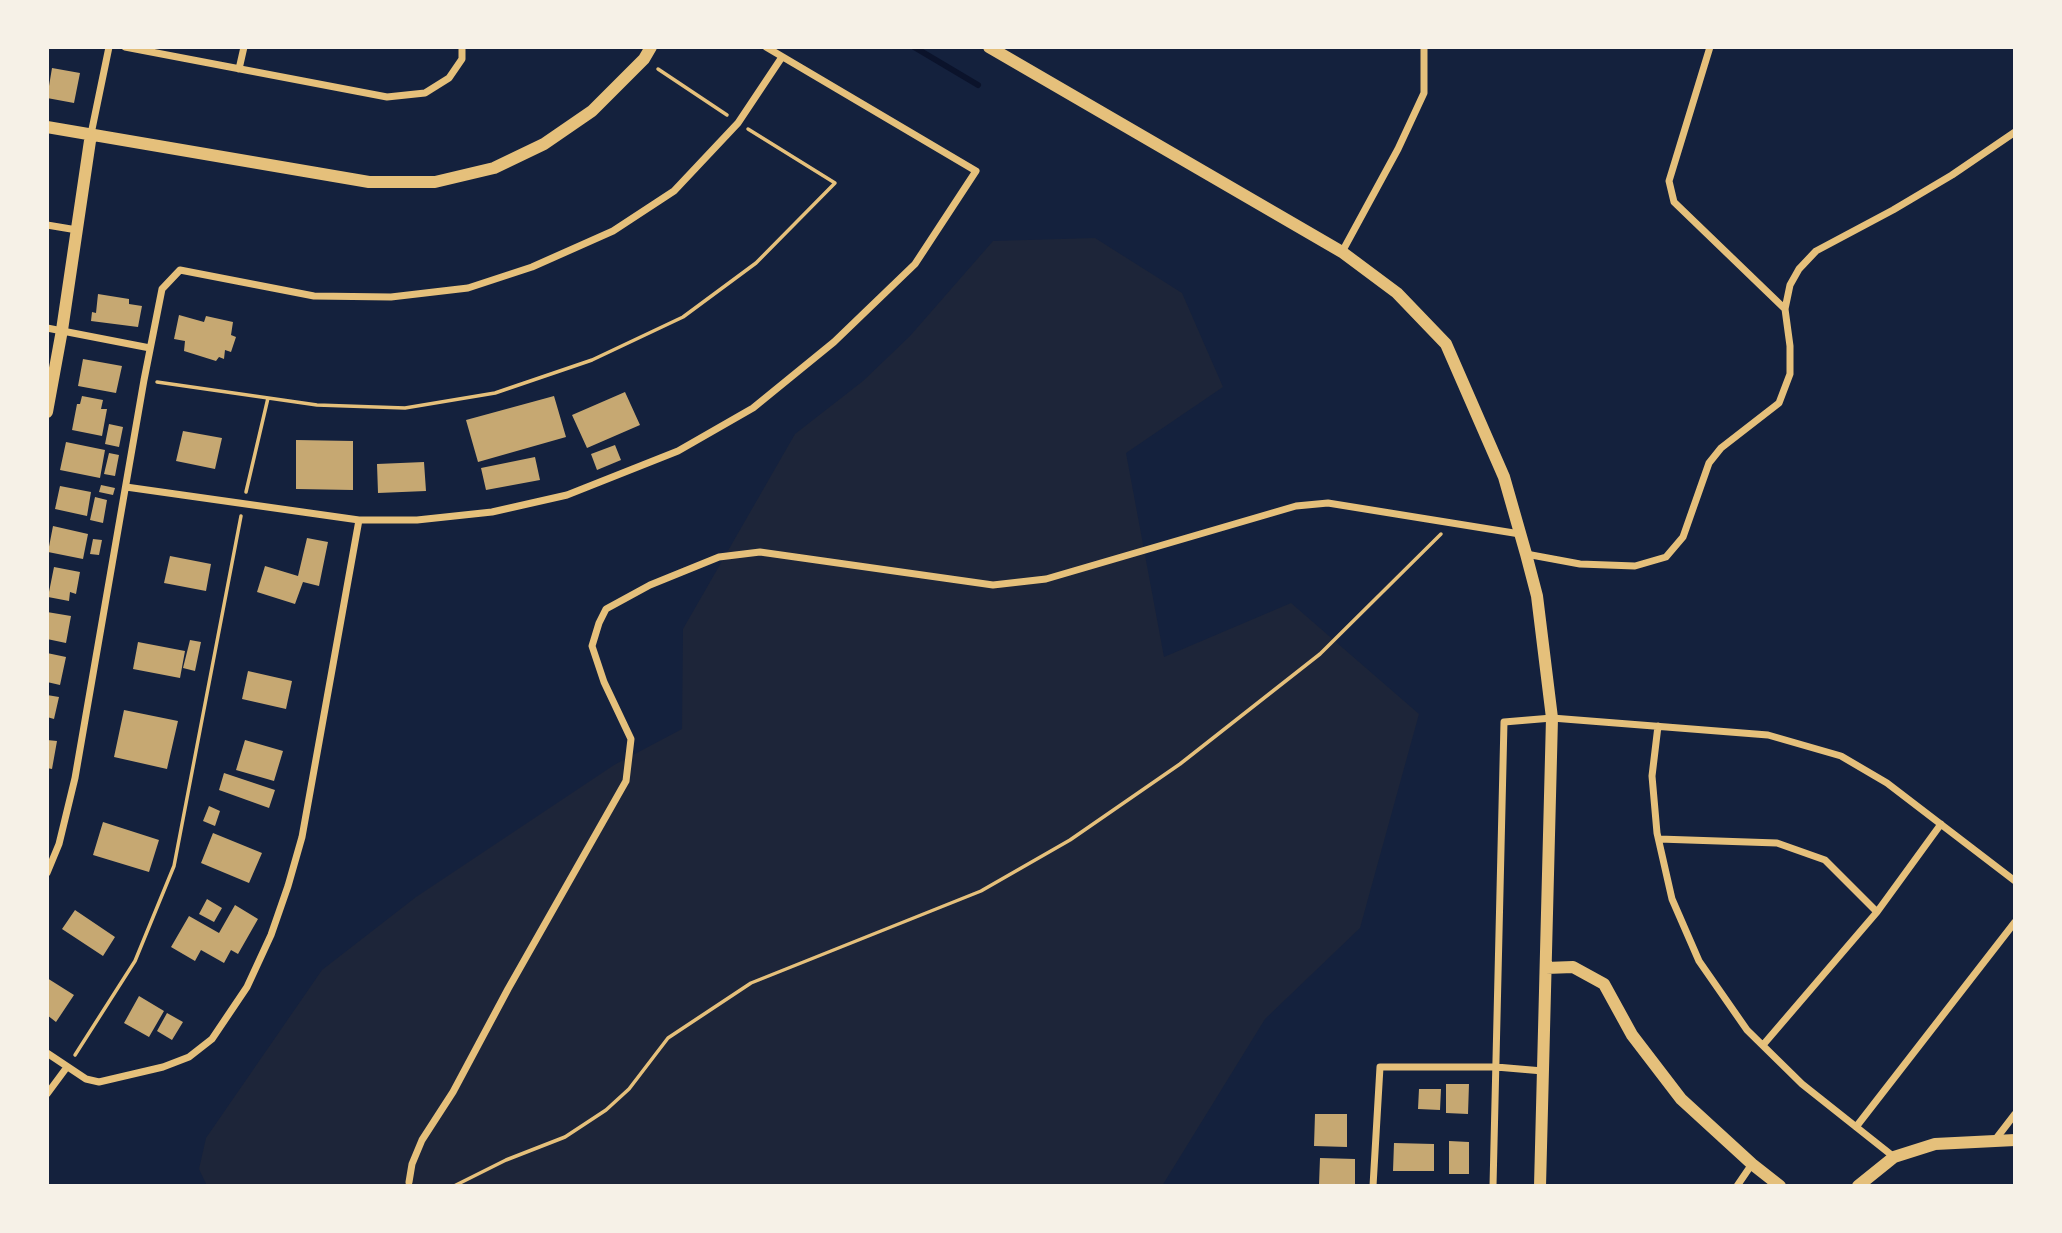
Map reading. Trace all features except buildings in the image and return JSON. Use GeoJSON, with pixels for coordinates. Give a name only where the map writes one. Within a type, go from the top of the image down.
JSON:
{"type":"FeatureCollection","features":[{"type":"Feature","properties":{"kind":"street"},"geometry":{"type":"LineString","coordinates":[[47,412],[91,135],[108,47]]}},
{"type":"Feature","properties":{"kind":"street"},"geometry":{"type":"LineString","coordinates":[[125,47],[387,97],[425,93],[449,78],[462,59],[462,47]]}},
{"type":"Feature","properties":{"kind":"street"},"geometry":{"type":"LineString","coordinates":[[239,69],[244,47]]}},
{"type":"Feature","properties":{"kind":"street"},"geometry":{"type":"LineString","coordinates":[[47,127],[369,182],[436,181],[494,168],[544,144],[592,111],[644,59],[651,47]]}},
{"type":"Feature","properties":{"kind":"street"},"geometry":{"type":"LineString","coordinates":[[126,486],[359,520],[417,520],[492,512],[567,495],[678,451],[753,408],[834,342],[915,264],[976,171],[766,47]]}},
{"type":"Feature","properties":{"kind":"street"},"geometry":{"type":"LineString","coordinates":[[989,47],[1342,252],[1397,293],[1446,344],[1504,477],[1526,554],[1537,596],[1552,718],[1540,1186]]}},
{"type":"Feature","properties":{"kind":"street"},"geometry":{"type":"LineString","coordinates":[[1342,252],[1398,149],[1424,93],[1424,47]]}},
{"type":"Feature","properties":{"kind":"street"},"geometry":{"type":"LineString","coordinates":[[1710,47],[1670,181],[1674,202],[1785,309]]}},
{"type":"Feature","properties":{"kind":"street"},"geometry":{"type":"LineString","coordinates":[[47,873],[59,844],[75,778],[162,289],[180,270],[314,296],[391,297],[468,288],[531,267],[613,231],[674,191],[738,123],[782,57]]}},
{"type":"Feature","properties":{"kind":"street"},"geometry":{"type":"LineString","coordinates":[[1526,554],[1580,564],[1635,566],[1666,557],[1683,537],[1709,463],[1721,448],[1779,403],[1790,374],[1785,309],[1790,285],[1799,269],[1816,251],[1893,211],[2015,132]]}},
{"type":"Feature","properties":{"kind":"street"},"geometry":{"type":"LineString","coordinates":[[47,225],[77,230]]}},
{"type":"Feature","properties":{"kind":"street"},"geometry":{"type":"LineString","coordinates":[[47,328],[150,348]]}},
{"type":"Feature","properties":{"kind":"street"},"geometry":{"type":"LineString","coordinates":[[409,1182],[412,1164],[422,1140],[453,1092],[626,781],[631,739],[604,682],[592,646],[598,623],[606,609],[650,585],[719,557],[760,552],[993,585],[1046,579],[1296,506],[1328,503],[1520,534]]}},
{"type":"Feature","properties":{"kind":"street"},"geometry":{"type":"LineString","coordinates":[[47,1053],[86,1079],[99,1082],[163,1067],[189,1057],[212,1039],[247,987],[275,923],[302,837],[359,520]]}},
{"type":"Feature","properties":{"kind":"street"},"geometry":{"type":"LineString","coordinates":[[1493,1186],[1504,722],[1552,718],[1768,735],[1841,756],[1888,783],[2015,881]]}},
{"type":"Feature","properties":{"kind":"street"},"geometry":{"type":"LineString","coordinates":[[1658,726],[1652,776],[1659,839],[1672,899],[1699,961],[1747,1030],[1802,1084],[1894,1157]]}},
{"type":"Feature","properties":{"kind":"street"},"geometry":{"type":"LineString","coordinates":[[1763,1045],[1877,912],[1941,824]]}},
{"type":"Feature","properties":{"kind":"street"},"geometry":{"type":"LineString","coordinates":[[1659,839],[1777,843],[1825,860],[1877,912]]}},
{"type":"Feature","properties":{"kind":"street"},"geometry":{"type":"LineString","coordinates":[[1856,1127],[2015,922]]}},
{"type":"Feature","properties":{"kind":"street"},"geometry":{"type":"LineString","coordinates":[[1546,968],[1573,967],[1604,984],[1632,1035],[1681,1099],[1780,1186]]}},
{"type":"Feature","properties":{"kind":"street"},"geometry":{"type":"LineString","coordinates":[[47,1094],[67,1067]]}},
{"type":"Feature","properties":{"kind":"street"},"geometry":{"type":"LineString","coordinates":[[1373,1186],[1380,1067],[1496,1067],[1543,1071]]}},
{"type":"Feature","properties":{"kind":"street"},"geometry":{"type":"LineString","coordinates":[[1994,1140],[2015,1114]]}},
{"type":"Feature","properties":{"kind":"street"},"geometry":{"type":"LineString","coordinates":[[1858,1186],[1894,1157],[1935,1144],[2015,1140]]}},
{"type":"Feature","properties":{"kind":"street"},"geometry":{"type":"LineString","coordinates":[[1737,1186],[1752,1164]]}},
{"type":"Feature","properties":{"kind":"path"},"geometry":{"type":"LineString","coordinates":[[144,380],[317,405],[405,408],[495,393],[592,360],[682,317],[756,263],[835,183]]}},
{"type":"Feature","properties":{"kind":"path"},"geometry":{"type":"LineString","coordinates":[[67,1067],[135,961],[174,866],[243,505],[268,398]]}},
{"type":"Feature","properties":{"kind":"path"},"geometry":{"type":"LineString","coordinates":[[454,1186],[506,1160],[565,1137],[606,1110],[629,1089],[668,1038],[751,983],[981,891],[1070,840],[1180,764],[1321,654],[1453,523]]}},
{"type":"Feature","properties":{"kind":"shaded area"},"geometry":{"type":"Polygon","coordinates":[[[1095,238],[1182,293],[1223,387],[1126,453],[1164,657],[1291,603],[1419,714],[1360,928],[1265,1019],[1162,1186],[207,1186],[199,1169],[206,1138],[322,970],[416,897],[614,765],[682,729],[683,629],[795,434],[863,381],[910,336],[993,241],[1095,238]]]}},
{"type":"Feature","properties":{"kind":"waterway"},"geometry":{"type":"LineString","coordinates":[[914,47],[978,85]]}}]}
